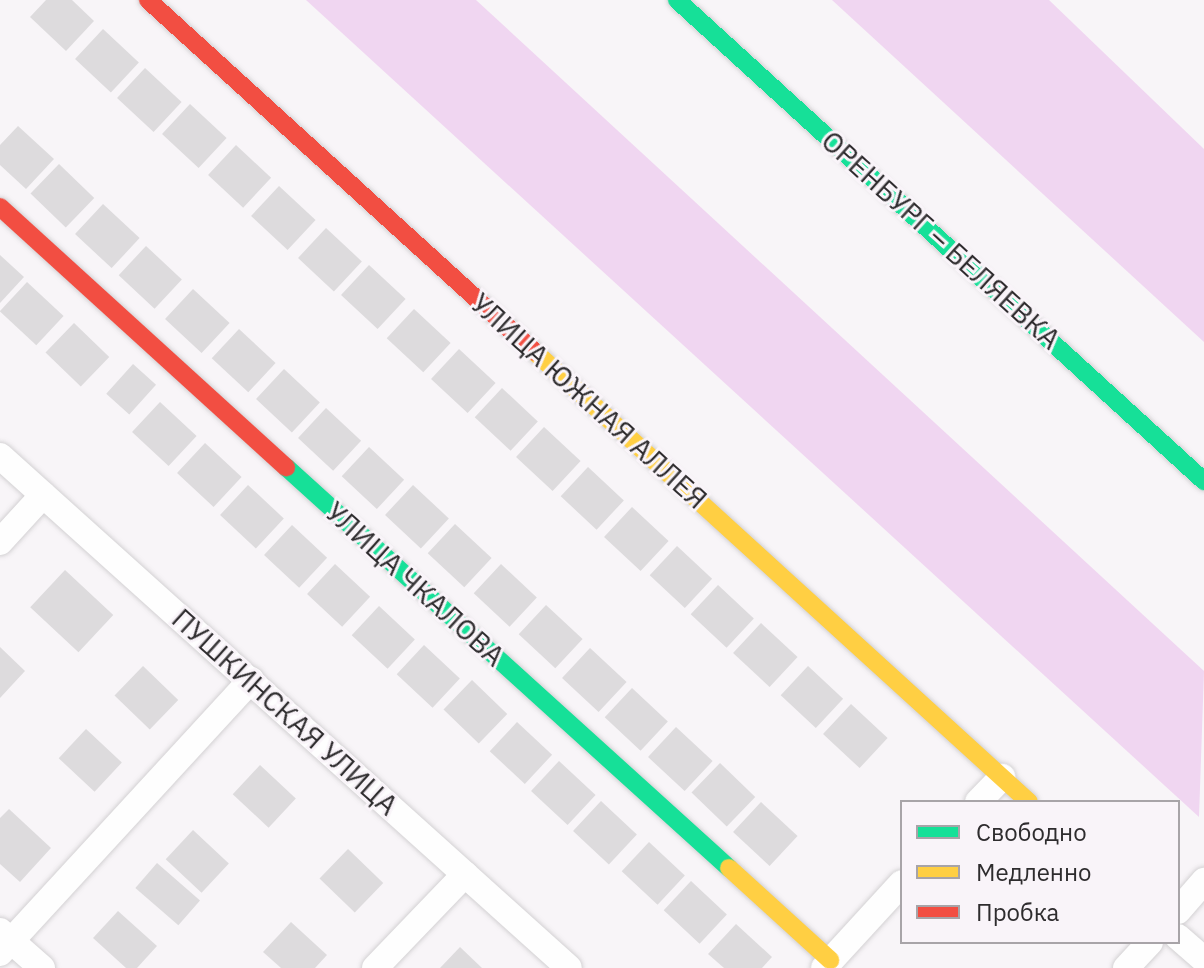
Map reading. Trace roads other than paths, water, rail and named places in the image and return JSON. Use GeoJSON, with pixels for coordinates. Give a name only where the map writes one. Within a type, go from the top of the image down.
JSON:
{"type":"FeatureCollection","features":[{"type":"Feature","properties":{"kind":"street","name":"УЛИЦА ЮЖНАЯ АЛЛЕЯ"},"geometry":{"type":"LineString","coordinates":[[148,0],[1027,800]]}},
{"type":"Feature","properties":{"kind":"street","name":"ОРЕНБУРГ – БЕЛЯЕВКА"},"geometry":{"type":"LineString","coordinates":[[677,0],[1204,481]]}},
{"type":"Feature","properties":{"kind":"street","name":"УЛИЦА ЧКАЛОВА"},"geometry":{"type":"LineString","coordinates":[[0,207],[827,964]]}},
{"type":"Feature","properties":{"kind":"street","name":"ПУШКИНСКАЯ УЛИЦА"},"geometry":{"type":"LineString","coordinates":[[0,456],[569,968]]}},
{"type":"Feature","properties":{"kind":"street"},"geometry":{"type":"LineString","coordinates":[[0,542],[43,495]]}},
{"type":"Feature","properties":{"kind":"street"},"geometry":{"type":"LineString","coordinates":[[42,968],[4,941],[251,680]]}},
{"type":"Feature","properties":{"kind":"street"},"geometry":{"type":"LineString","coordinates":[[980,800],[1002,777]]}},
{"type":"Feature","properties":{"kind":"street"},"geometry":{"type":"LineString","coordinates":[[375,968],[465,874]]}},
{"type":"Feature","properties":{"kind":"street"},"geometry":{"type":"LineString","coordinates":[[1180,909],[1204,881]]}},
{"type":"Feature","properties":{"kind":"street"},"geometry":{"type":"LineString","coordinates":[[827,964],[900,885]]}},
{"type":"Feature","properties":{"kind":"street"},"geometry":{"type":"LineString","coordinates":[[1180,939],[1204,960]]}},
{"type":"Feature","properties":{"kind":"street"},"geometry":{"type":"LineString","coordinates":[[1126,968],[1148,944]]}}]}
